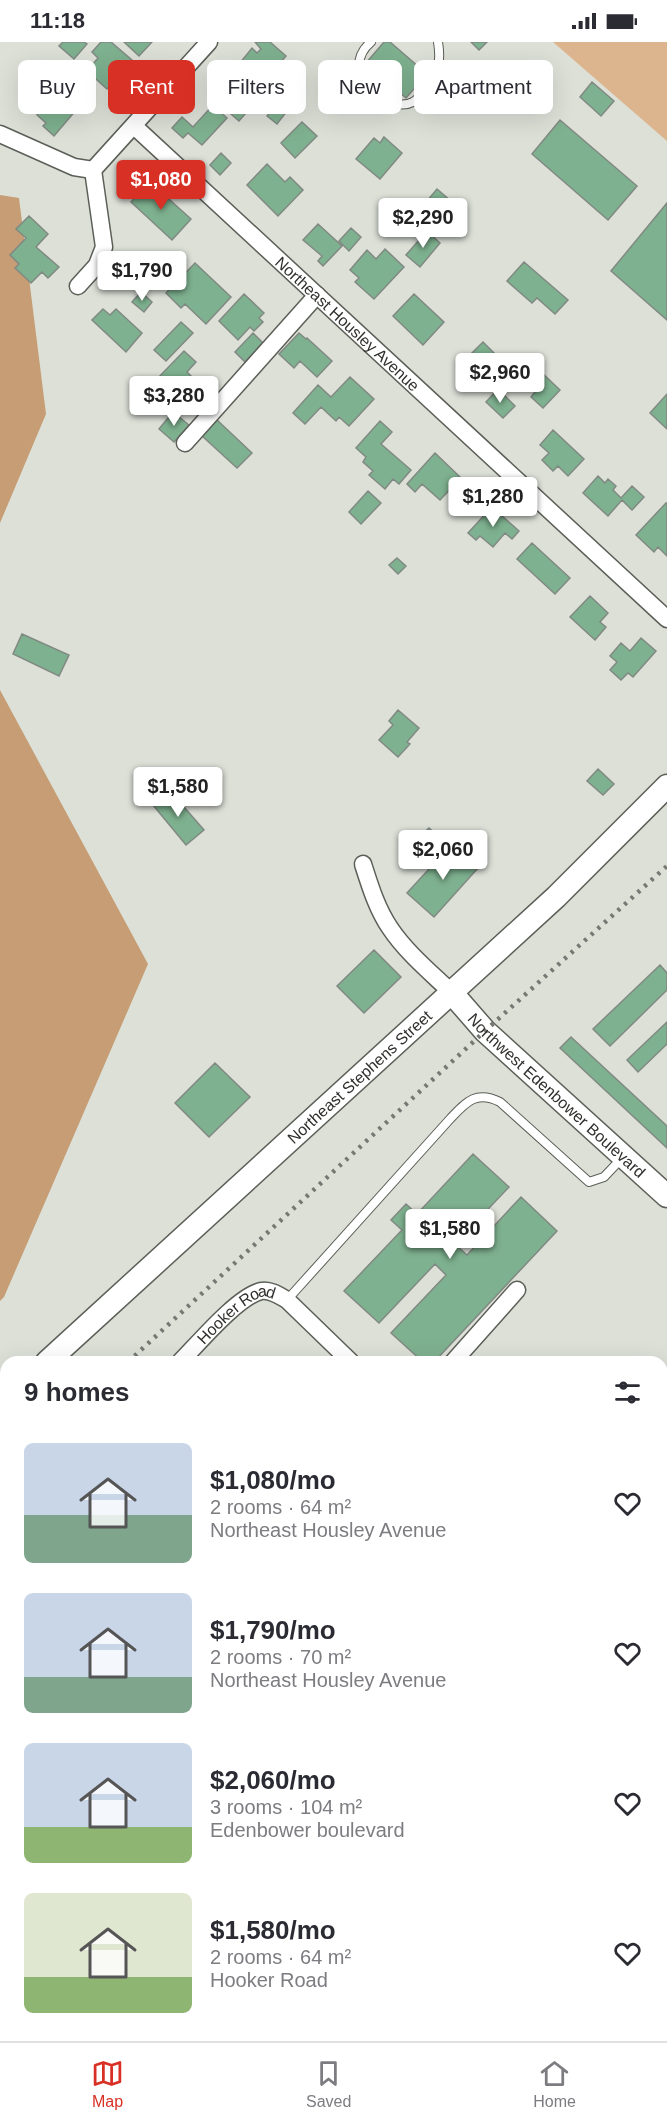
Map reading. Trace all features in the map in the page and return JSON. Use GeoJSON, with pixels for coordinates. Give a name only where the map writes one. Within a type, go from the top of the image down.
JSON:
{"type":"FeatureCollection","features":[{"type":"Feature","properties":{"kind":"main road","name":"Northeast Stephens Street"},"geometry":{"type":"LineString","coordinates":[[54,1356],[556,897],[667,786]]}},
{"type":"Feature","properties":{"kind":"main road","name":"Northwest Edenbower Boulevard"},"geometry":{"type":"LineString","coordinates":[[451,992],[485,1031],[667,1196]]}},
{"type":"Feature","properties":{"kind":"street"},"geometry":{"type":"LineString","coordinates":[[93,170],[209,42]]}},
{"type":"Feature","properties":{"kind":"street","name":"Northeast Housley Avenue"},"geometry":{"type":"LineString","coordinates":[[134,126],[667,620]]}},
{"type":"Feature","properties":{"kind":"street"},"geometry":{"type":"LineString","coordinates":[[0,134],[75,167],[93,170]]}},
{"type":"Feature","properties":{"kind":"street"},"geometry":{"type":"LineString","coordinates":[[78,286],[97,265],[104,248],[93,170]]}},
{"type":"Feature","properties":{"kind":"street"},"geometry":{"type":"LineString","coordinates":[[185,443],[316,295]]}},
{"type":"Feature","properties":{"kind":"street"},"geometry":{"type":"LineString","coordinates":[[363,864],[379,909],[390,928],[402,944],[451,992]]}},
{"type":"Feature","properties":{"kind":"street"},"geometry":{"type":"LineString","coordinates":[[458,1356],[517,1290]]}},
{"type":"Feature","properties":{"kind":"street","name":"Hooker Road"},"geometry":{"type":"LineString","coordinates":[[186,1356],[230,1311],[262,1291],[276,1293],[287,1300],[345,1356]]}},
{"type":"Feature","properties":{"kind":"lane"},"geometry":{"type":"LineString","coordinates":[[371,42],[358,58],[358,69],[364,80],[381,98],[393,104],[412,102],[430,85],[437,75],[440,60],[438,42]]}},
{"type":"Feature","properties":{"kind":"lane"},"geometry":{"type":"LineString","coordinates":[[287,1300],[450,1119],[472,1099],[489,1097],[500,1102],[589,1182],[604,1177],[624,1157]]}},
{"type":"Feature","properties":{"kind":"shaded area"},"geometry":{"type":"Polygon","coordinates":[[[553,42],[667,42],[667,141],[553,42]]]}},
{"type":"Feature","properties":{"kind":"shaded area"},"geometry":{"type":"Polygon","coordinates":[[[0,195],[19,198],[46,414],[0,523],[0,195]]]}},
{"type":"Feature","properties":{"kind":"shaded area"},"geometry":{"type":"Polygon","coordinates":[[[0,690],[148,964],[4,1297],[0,1301],[0,690]]]}},
{"type":"Feature","properties":{"kind":"building"},"geometry":{"type":"Polygon","coordinates":[[[63,42],[87,44],[74,59],[59,46],[63,42]]]}},
{"type":"Feature","properties":{"kind":"building"},"geometry":{"type":"Polygon","coordinates":[[[101,42],[111,42],[132,60],[108,60],[107,89],[96,79],[98,58],[92,52],[101,42]]]}},
{"type":"Feature","properties":{"kind":"building"},"geometry":{"type":"Polygon","coordinates":[[[124,42],[152,42],[139,56],[124,42]]]}},
{"type":"Feature","properties":{"kind":"building"},"geometry":{"type":"Polygon","coordinates":[[[255,42],[270,42],[286,56],[282,60],[242,60],[252,48],[257,53],[261,49],[255,42]]]}},
{"type":"Feature","properties":{"kind":"building"},"geometry":{"type":"Polygon","coordinates":[[[384,42],[390,42],[414,63],[414,89],[406,98],[402,94],[402,60],[369,60],[384,42]]]}},
{"type":"Feature","properties":{"kind":"building"},"geometry":{"type":"Polygon","coordinates":[[[471,42],[487,42],[479,50],[471,42]]]}},
{"type":"Feature","properties":{"kind":"building"},"geometry":{"type":"Polygon","coordinates":[[[592,82],[614,101],[601,116],[580,97],[592,82]]]}},
{"type":"Feature","properties":{"kind":"building"},"geometry":{"type":"Polygon","coordinates":[[[207,112],[207,114],[223,114],[227,118],[202,145],[188,133],[183,138],[172,128],[182,117],[193,127],[207,112]]]}},
{"type":"Feature","properties":{"kind":"building"},"geometry":{"type":"Polygon","coordinates":[[[73,114],[54,136],[43,126],[46,123],[37,115],[73,114]]]}},
{"type":"Feature","properties":{"kind":"building"},"geometry":{"type":"Polygon","coordinates":[[[231,114],[245,114],[239,121],[231,114]]]}},
{"type":"Feature","properties":{"kind":"building"},"geometry":{"type":"Polygon","coordinates":[[[269,114],[285,114],[277,124],[267,116],[269,114]]]}},
{"type":"Feature","properties":{"kind":"building"},"geometry":{"type":"Polygon","coordinates":[[[560,120],[637,186],[608,220],[532,154],[560,120]]]}},
{"type":"Feature","properties":{"kind":"building"},"geometry":{"type":"Polygon","coordinates":[[[302,122],[317,136],[295,158],[281,143],[302,122]]]}},
{"type":"Feature","properties":{"kind":"building"},"geometry":{"type":"Polygon","coordinates":[[[384,137],[402,153],[380,179],[356,159],[374,138],[380,143],[384,137]]]}},
{"type":"Feature","properties":{"kind":"building"},"geometry":{"type":"Polygon","coordinates":[[[221,153],[231,163],[220,175],[210,165],[221,153]]]}},
{"type":"Feature","properties":{"kind":"building"},"geometry":{"type":"Polygon","coordinates":[[[267,164],[285,182],[290,177],[303,190],[278,216],[247,185],[267,164]]]}},
{"type":"Feature","properties":{"kind":"building"},"geometry":{"type":"Polygon","coordinates":[[[150,182],[191,219],[172,240],[131,202],[150,182]]]}},
{"type":"Feature","properties":{"kind":"building"},"geometry":{"type":"Polygon","coordinates":[[[437,189],[465,213],[450,231],[422,207],[437,189]]]}},
{"type":"Feature","properties":{"kind":"building"},"geometry":{"type":"Polygon","coordinates":[[[667,203],[667,320],[611,271],[667,203]]]}},
{"type":"Feature","properties":{"kind":"building"},"geometry":{"type":"Polygon","coordinates":[[[29,216],[48,234],[36,247],[59,267],[48,278],[42,272],[31,283],[15,268],[19,264],[10,255],[26,238],[16,229],[29,216]]]}},
{"type":"Feature","properties":{"kind":"building"},"geometry":{"type":"Polygon","coordinates":[[[318,224],[342,246],[323,266],[318,261],[322,256],[303,240],[318,224]]]}},
{"type":"Feature","properties":{"kind":"building"},"geometry":{"type":"Polygon","coordinates":[[[351,228],[361,237],[349,251],[339,241],[351,228]]]}},
{"type":"Feature","properties":{"kind":"building"},"geometry":{"type":"Polygon","coordinates":[[[427,231],[440,243],[420,267],[406,255],[427,231]]]}},
{"type":"Feature","properties":{"kind":"building"},"geometry":{"type":"Polygon","coordinates":[[[385,249],[404,267],[374,299],[355,282],[359,278],[350,270],[367,250],[376,259],[385,249]]]}},
{"type":"Feature","properties":{"kind":"building"},"geometry":{"type":"Polygon","coordinates":[[[524,262],[568,300],[555,314],[537,298],[532,303],[507,281],[524,262]]]}},
{"type":"Feature","properties":{"kind":"building"},"geometry":{"type":"Polygon","coordinates":[[[195,263],[231,297],[206,324],[185,304],[181,308],[166,293],[195,263]]]}},
{"type":"Feature","properties":{"kind":"building"},"geometry":{"type":"Polygon","coordinates":[[[141,292],[152,302],[144,312],[132,302],[141,292]]]}},
{"type":"Feature","properties":{"kind":"building"},"geometry":{"type":"Polygon","coordinates":[[[244,294],[264,313],[259,318],[263,322],[254,331],[250,327],[238,340],[219,321],[244,294]]]}},
{"type":"Feature","properties":{"kind":"building"},"geometry":{"type":"Polygon","coordinates":[[[414,294],[444,322],[423,345],[393,316],[414,294]]]}},
{"type":"Feature","properties":{"kind":"building"},"geometry":{"type":"Polygon","coordinates":[[[103,309],[110,315],[116,309],[142,333],[126,352],[92,320],[103,309]]]}},
{"type":"Feature","properties":{"kind":"building"},"geometry":{"type":"Polygon","coordinates":[[[181,322],[193,333],[166,361],[154,350],[181,322]]]}},
{"type":"Feature","properties":{"kind":"building"},"geometry":{"type":"Polygon","coordinates":[[[253,333],[263,343],[245,362],[235,352],[253,333]]]}},
{"type":"Feature","properties":{"kind":"building"},"geometry":{"type":"Polygon","coordinates":[[[299,333],[332,361],[317,377],[300,361],[294,368],[279,354],[299,333]]]}},
{"type":"Feature","properties":{"kind":"building"},"geometry":{"type":"Polygon","coordinates":[[[483,342],[506,365],[492,380],[468,357],[483,342]]]}},
{"type":"Feature","properties":{"kind":"building"},"geometry":{"type":"Polygon","coordinates":[[[184,351],[196,362],[187,372],[194,379],[173,401],[164,393],[167,390],[157,379],[184,351]]]}},
{"type":"Feature","properties":{"kind":"building"},"geometry":{"type":"Polygon","coordinates":[[[541,372],[560,390],[543,408],[531,397],[539,387],[533,381],[541,372]]]}},
{"type":"Feature","properties":{"kind":"building"},"geometry":{"type":"Polygon","coordinates":[[[350,377],[374,399],[349,426],[339,417],[336,421],[321,407],[305,424],[293,413],[318,385],[331,397],[350,377]]]}},
{"type":"Feature","properties":{"kind":"building"},"geometry":{"type":"Polygon","coordinates":[[[498,389],[515,406],[503,418],[486,402],[498,389]]]}},
{"type":"Feature","properties":{"kind":"building"},"geometry":{"type":"Polygon","coordinates":[[[667,394],[667,429],[650,413],[667,394]]]}},
{"type":"Feature","properties":{"kind":"building"},"geometry":{"type":"Polygon","coordinates":[[[173,412],[189,425],[174,442],[159,429],[173,412]]]}},
{"type":"Feature","properties":{"kind":"building"},"geometry":{"type":"Polygon","coordinates":[[[216,419],[252,453],[237,468],[201,435],[216,419]]]}},
{"type":"Feature","properties":{"kind":"building"},"geometry":{"type":"Polygon","coordinates":[[[380,421],[392,432],[381,444],[411,470],[399,484],[393,479],[385,489],[369,475],[373,471],[363,462],[366,457],[356,448],[380,421]]]}},
{"type":"Feature","properties":{"kind":"building"},"geometry":{"type":"Polygon","coordinates":[[[553,430],[584,459],[568,476],[558,466],[553,471],[542,460],[549,453],[540,445],[553,430]]]}},
{"type":"Feature","properties":{"kind":"building"},"geometry":{"type":"Polygon","coordinates":[[[435,453],[461,478],[440,500],[422,484],[415,492],[407,484],[435,453]]]}},
{"type":"Feature","properties":{"kind":"building"},"geometry":{"type":"Polygon","coordinates":[[[598,476],[605,483],[608,479],[616,486],[613,490],[621,498],[632,486],[644,497],[632,510],[622,500],[608,516],[583,493],[598,476]]]}},
{"type":"Feature","properties":{"kind":"building"},"geometry":{"type":"Polygon","coordinates":[[[368,491],[381,503],[361,524],[349,512],[368,491]]]}},
{"type":"Feature","properties":{"kind":"building"},"geometry":{"type":"Polygon","coordinates":[[[666,503],[667,556],[658,547],[654,552],[636,535],[666,503]]]}},
{"type":"Feature","properties":{"kind":"building"},"geometry":{"type":"Polygon","coordinates":[[[492,507],[519,531],[512,539],[505,533],[493,547],[480,536],[476,540],[468,533],[492,507]]]}},
{"type":"Feature","properties":{"kind":"building"},"geometry":{"type":"Polygon","coordinates":[[[532,543],[570,578],[555,594],[517,559],[532,543]]]}},
{"type":"Feature","properties":{"kind":"building"},"geometry":{"type":"Polygon","coordinates":[[[397,558],[406,566],[398,574],[389,565],[397,558]]]}},
{"type":"Feature","properties":{"kind":"building"},"geometry":{"type":"Polygon","coordinates":[[[590,596],[608,613],[600,622],[606,627],[595,640],[570,617],[590,596]]]}},
{"type":"Feature","properties":{"kind":"building"},"geometry":{"type":"Polygon","coordinates":[[[22,634],[69,655],[59,676],[13,654],[22,634]]]}},
{"type":"Feature","properties":{"kind":"building"},"geometry":{"type":"Polygon","coordinates":[[[641,638],[656,651],[633,677],[628,673],[621,680],[610,670],[617,662],[610,656],[621,643],[630,651],[641,638]]]}},
{"type":"Feature","properties":{"kind":"building"},"geometry":{"type":"Polygon","coordinates":[[[398,710],[419,728],[407,742],[410,744],[398,757],[379,740],[393,725],[389,721],[398,710]]]}},
{"type":"Feature","properties":{"kind":"building"},"geometry":{"type":"Polygon","coordinates":[[[598,769],[614,784],[603,795],[587,781],[598,769]]]}},
{"type":"Feature","properties":{"kind":"building"},"geometry":{"type":"Polygon","coordinates":[[[170,791],[204,830],[186,845],[153,805],[170,791]]]}},
{"type":"Feature","properties":{"kind":"building"},"geometry":{"type":"Polygon","coordinates":[[[429,828],[440,838],[430,849],[418,838],[429,828]]]}},
{"type":"Feature","properties":{"kind":"building"},"geometry":{"type":"Polygon","coordinates":[[[452,844],[478,868],[434,917],[407,893],[452,844]]]}},
{"type":"Feature","properties":{"kind":"building"},"geometry":{"type":"Polygon","coordinates":[[[374,950],[401,977],[364,1013],[337,986],[374,950]]]}},
{"type":"Feature","properties":{"kind":"building"},"geometry":{"type":"Polygon","coordinates":[[[660,965],[667,973],[667,990],[610,1046],[593,1029],[660,965]]]}},
{"type":"Feature","properties":{"kind":"building"},"geometry":{"type":"Polygon","coordinates":[[[667,1022],[667,1044],[638,1072],[627,1060],[667,1022]]]}},
{"type":"Feature","properties":{"kind":"building"},"geometry":{"type":"Polygon","coordinates":[[[571,1037],[667,1126],[667,1148],[560,1048],[571,1037]]]}},
{"type":"Feature","properties":{"kind":"building"},"geometry":{"type":"Polygon","coordinates":[[[215,1063],[250,1097],[209,1137],[175,1103],[215,1063]]]}},
{"type":"Feature","properties":{"kind":"building"},"geometry":{"type":"Polygon","coordinates":[[[473,1154],[509,1187],[455,1244],[467,1255],[521,1197],[557,1231],[440,1356],[416,1356],[391,1333],[446,1275],[435,1264],[379,1323],[344,1291],[402,1230],[391,1220],[406,1204],[417,1214],[473,1154]]]}},
{"type":"Feature","properties":{"kind":"railway"},"geometry":{"type":"LineString","coordinates":[[134,1356],[485,1031],[667,866]]}}]}
